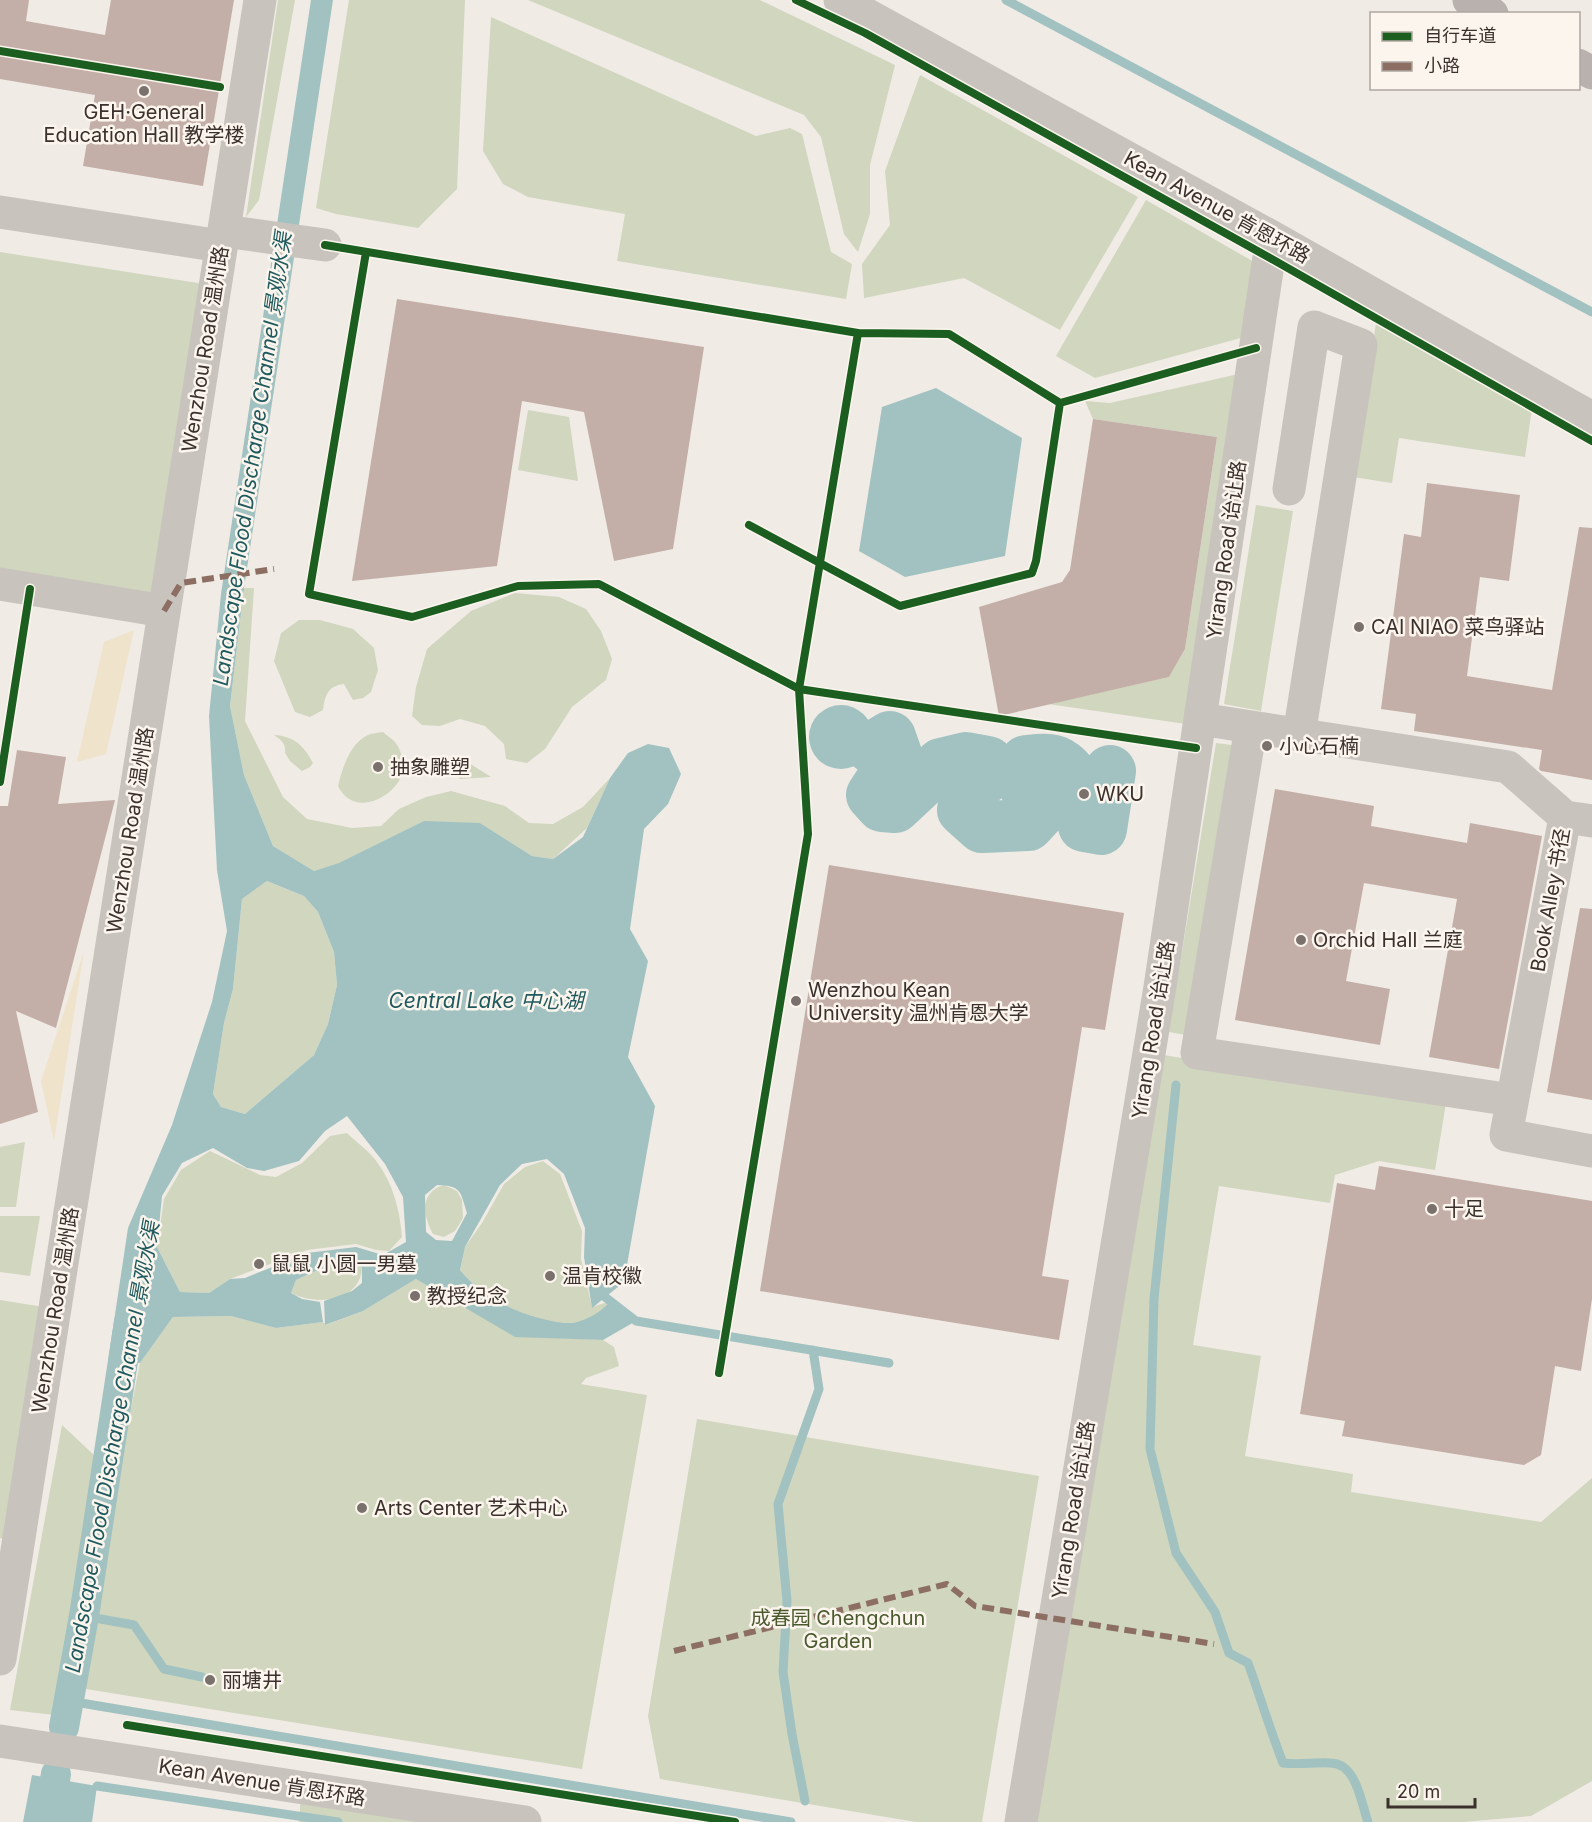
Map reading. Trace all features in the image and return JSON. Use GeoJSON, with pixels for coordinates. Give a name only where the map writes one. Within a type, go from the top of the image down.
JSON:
{"type":"FeatureCollection","features":[{"type":"Feature","properties":{"kind":"main road"},"geometry":{"type":"LineString","coordinates":[[1469,0],[1489,12]]}},
{"type":"Feature","properties":{"kind":"street","name":"Wenzhou Road 温州路"},"geometry":{"type":"LineString","coordinates":[[0,1659],[260,0]]}},
{"type":"Feature","properties":{"kind":"street","name":"Kean Avenue 肯恩环路"},"geometry":{"type":"LineString","coordinates":[[840,0],[1272,237],[1592,418]]}},
{"type":"Feature","properties":{"kind":"street"},"geometry":{"type":"LineString","coordinates":[[0,213],[325,245]]}},
{"type":"Feature","properties":{"kind":"street","name":"Yirang Road 诒让路"},"geometry":{"type":"LineString","coordinates":[[1021,1822],[1160,987],[1272,237]]}},
{"type":"Feature","properties":{"kind":"street"},"geometry":{"type":"LineString","coordinates":[[1299,735],[1370,292]]}},
{"type":"Feature","properties":{"kind":"street"},"geometry":{"type":"LineString","coordinates":[[1289,489],[1314,327],[1361,345]]}},
{"type":"Feature","properties":{"kind":"street"},"geometry":{"type":"LineString","coordinates":[[0,584],[164,611]]}},
{"type":"Feature","properties":{"kind":"street","name":"Book Alley 书径"},"geometry":{"type":"LineString","coordinates":[[1200,719],[1508,766],[1578,819],[1560,852],[1506,1135],[1592,1151]]}},
{"type":"Feature","properties":{"kind":"street"},"geometry":{"type":"LineString","coordinates":[[1251,727],[1197,1053],[1512,1100]]}},
{"type":"Feature","properties":{"kind":"street","name":"Kean Avenue 肯恩环路"},"geometry":{"type":"LineString","coordinates":[[0,1742],[525,1822]]}},
{"type":"Feature","properties":{"kind":"green space"},"geometry":{"type":"Polygon","coordinates":[[[278,0],[295,0],[259,200],[246,217],[278,0]]]}},
{"type":"Feature","properties":{"kind":"green space"},"geometry":{"type":"Polygon","coordinates":[[[349,0],[465,0],[457,189],[418,228],[336,214],[316,208],[349,0]]]}},
{"type":"Feature","properties":{"kind":"green space"},"geometry":{"type":"Polygon","coordinates":[[[528,0],[760,0],[895,65],[870,165],[870,214],[858,252],[844,234],[821,137],[804,115],[528,0]]]}},
{"type":"Feature","properties":{"kind":"green space"},"geometry":{"type":"Polygon","coordinates":[[[491,17],[756,136],[790,128],[802,134],[831,252],[852,264],[846,299],[617,261],[625,214],[528,197],[503,184],[483,151],[491,17]]]}},
{"type":"Feature","properties":{"kind":"green space"},"geometry":{"type":"Polygon","coordinates":[[[920,75],[1138,197],[1060,330],[964,278],[864,298],[862,264],[890,225],[885,171],[920,75]]]}},
{"type":"Feature","properties":{"kind":"green space"},"geometry":{"type":"Polygon","coordinates":[[[1146,200],[1261,266],[1248,336],[1095,378],[1056,356],[1146,200]]]}},
{"type":"Feature","properties":{"kind":"green space"},"geometry":{"type":"Polygon","coordinates":[[[0,252],[204,284],[154,599],[0,573],[0,252]]]}},
{"type":"Feature","properties":{"kind":"green space"},"geometry":{"type":"Polygon","coordinates":[[[1376,323],[1533,401],[1525,457],[1399,438],[1392,483],[1353,477],[1376,323]]]}},
{"type":"Feature","properties":{"kind":"green space"},"geometry":{"type":"Polygon","coordinates":[[[1243,373],[1186,724],[1048,704],[1169,677],[1185,649],[1217,437],[1093,419],[1085,401],[1110,403],[1243,373]]]}},
{"type":"Feature","properties":{"kind":"green space"},"geometry":{"type":"Polygon","coordinates":[[[528,410],[569,417],[578,481],[518,470],[528,410]]]}},
{"type":"Feature","properties":{"kind":"green space"},"geometry":{"type":"Polygon","coordinates":[[[1256,505],[1293,511],[1261,711],[1224,704],[1256,505]]]}},
{"type":"Feature","properties":{"kind":"green space"},"geometry":{"type":"Polygon","coordinates":[[[244,588],[254,588],[245,721],[283,797],[307,819],[352,828],[381,826],[399,809],[426,797],[451,791],[505,806],[529,823],[553,824],[583,807],[610,778],[587,828],[553,859],[532,856],[480,823],[314,871],[273,846],[244,775],[230,706],[244,588]]]}},
{"type":"Feature","properties":{"kind":"green space"},"geometry":{"type":"Polygon","coordinates":[[[515,593],[559,597],[586,609],[601,631],[612,659],[606,680],[572,707],[545,749],[527,763],[506,759],[504,744],[485,726],[460,719],[440,726],[422,725],[412,716],[416,687],[427,649],[471,611],[515,593]]]}},
{"type":"Feature","properties":{"kind":"green space"},"geometry":{"type":"Polygon","coordinates":[[[299,620],[320,620],[353,629],[374,648],[378,670],[371,692],[363,698],[353,700],[344,684],[338,685],[328,692],[323,710],[310,717],[295,712],[274,661],[281,633],[299,620]]]}},
{"type":"Feature","properties":{"kind":"green space"},"geometry":{"type":"Polygon","coordinates":[[[383,732],[394,741],[400,750],[403,766],[399,781],[393,789],[377,800],[359,803],[351,800],[338,786],[348,757],[362,739],[370,734],[383,732]]]}},
{"type":"Feature","properties":{"kind":"green space"},"geometry":{"type":"Polygon","coordinates":[[[274,735],[287,737],[298,743],[313,763],[310,767],[302,771],[290,761],[285,753],[284,744],[274,735]]]}},
{"type":"Feature","properties":{"kind":"green space"},"geometry":{"type":"Polygon","coordinates":[[[1216,743],[1239,746],[1191,1036],[1169,1032],[1216,743]]]}},
{"type":"Feature","properties":{"kind":"green space"},"geometry":{"type":"Polygon","coordinates":[[[435,758],[469,763],[491,777],[460,779],[448,766],[435,758]]]}},
{"type":"Feature","properties":{"kind":"green space"},"geometry":{"type":"Polygon","coordinates":[[[267,881],[304,896],[318,912],[334,952],[337,985],[328,1024],[314,1055],[245,1114],[221,1107],[213,1094],[224,1023],[233,989],[242,899],[267,881]]]}},
{"type":"Feature","properties":{"kind":"green space"},"geometry":{"type":"Polygon","coordinates":[[[1164,1055],[1446,1103],[1435,1170],[1379,1161],[1335,1175],[1330,1203],[1219,1186],[1193,1345],[1261,1356],[1245,1456],[1353,1474],[1351,1492],[1541,1522],[1592,1478],[1592,1781],[1531,1816],[1463,1822],[1036,1822],[1164,1055]]]}},
{"type":"Feature","properties":{"kind":"green space"},"geometry":{"type":"Polygon","coordinates":[[[347,1133],[374,1158],[383,1170],[391,1188],[400,1217],[402,1237],[389,1251],[356,1244],[307,1250],[230,1279],[209,1293],[180,1292],[157,1247],[164,1199],[181,1170],[210,1151],[260,1175],[276,1177],[302,1163],[330,1136],[347,1133]]]}},
{"type":"Feature","properties":{"kind":"green space"},"geometry":{"type":"Polygon","coordinates":[[[25,1142],[16,1207],[0,1207],[0,1147],[25,1142]]]}},
{"type":"Feature","properties":{"kind":"green space"},"geometry":{"type":"Polygon","coordinates":[[[543,1161],[560,1174],[582,1231],[581,1259],[592,1307],[611,1301],[597,1314],[580,1321],[562,1323],[543,1321],[523,1314],[487,1295],[460,1270],[465,1247],[482,1223],[504,1184],[525,1167],[543,1161]]]}},
{"type":"Feature","properties":{"kind":"green space"},"geometry":{"type":"Polygon","coordinates":[[[444,1185],[457,1191],[462,1200],[463,1218],[455,1231],[444,1237],[433,1234],[425,1212],[425,1205],[430,1193],[444,1185]]]}},
{"type":"Feature","properties":{"kind":"green space"},"geometry":{"type":"Polygon","coordinates":[[[0,1216],[40,1216],[30,1276],[0,1272],[0,1216]]]}},
{"type":"Feature","properties":{"kind":"green space"},"geometry":{"type":"Polygon","coordinates":[[[339,1263],[362,1267],[360,1279],[346,1294],[324,1300],[301,1297],[291,1293],[296,1280],[339,1263]]]}},
{"type":"Feature","properties":{"kind":"green space"},"geometry":{"type":"Polygon","coordinates":[[[416,1279],[515,1336],[603,1340],[614,1347],[619,1366],[586,1378],[581,1384],[647,1395],[582,1769],[80,1688],[140,1363],[173,1317],[231,1316],[276,1328],[323,1322],[326,1325],[363,1311],[416,1279]]]}},
{"type":"Feature","properties":{"kind":"green space"},"geometry":{"type":"Polygon","coordinates":[[[0,1300],[44,1307],[7,1540],[0,1538],[0,1300]]]}},
{"type":"Feature","properties":{"kind":"green space","name":"成春园 Chengchun Garden"},"geometry":{"type":"Polygon","coordinates":[[[697,1419],[1039,1476],[982,1822],[916,1822],[660,1779],[648,1716],[697,1419]]]}},
{"type":"Feature","properties":{"kind":"green space"},"geometry":{"type":"Polygon","coordinates":[[[62,1425],[96,1457],[55,1715],[10,1710],[62,1425]]]}},
{"type":"Feature","properties":{"kind":"green space"},"geometry":{"type":"Polygon","coordinates":[[[301,1795],[461,1822],[299,1822],[301,1795]]]}},
{"type":"Feature","properties":{"kind":"sand"},"geometry":{"type":"Polygon","coordinates":[[[134,630],[106,754],[77,762],[104,642],[134,630]]]}},
{"type":"Feature","properties":{"kind":"sand"},"geometry":{"type":"Polygon","coordinates":[[[84,951],[54,1141],[41,1081],[84,951]]]}},
{"type":"Feature","properties":{"kind":"water","name":"Central Lake 中心湖"},"geometry":{"type":"Polygon","coordinates":[[[311,0],[333,0],[244,588],[230,706],[244,775],[273,846],[314,871],[339,863],[424,821],[480,823],[532,856],[553,859],[583,837],[610,778],[628,753],[648,744],[669,748],[681,774],[668,804],[644,829],[630,929],[648,961],[628,1057],[655,1106],[624,1282],[592,1308],[584,1257],[585,1228],[564,1174],[547,1159],[522,1164],[500,1185],[465,1247],[460,1270],[477,1287],[495,1300],[527,1314],[554,1322],[570,1323],[585,1319],[597,1313],[611,1301],[636,1321],[603,1340],[515,1337],[416,1279],[363,1311],[325,1325],[324,1301],[352,1291],[362,1283],[362,1267],[339,1263],[296,1280],[291,1293],[302,1299],[320,1302],[323,1322],[276,1328],[231,1316],[173,1317],[140,1363],[108,1361],[128,1228],[172,1125],[212,1002],[227,931],[217,870],[209,716],[221,594],[311,0]],[[267,881],[242,899],[233,989],[224,1023],[213,1094],[221,1107],[245,1114],[314,1055],[328,1024],[337,985],[334,952],[318,912],[304,896],[267,881]],[[347,1116],[325,1131],[299,1161],[264,1171],[247,1168],[213,1148],[182,1163],[162,1196],[157,1247],[180,1292],[209,1293],[230,1279],[245,1278],[307,1253],[356,1247],[383,1255],[406,1242],[403,1197],[385,1164],[347,1116]],[[437,1185],[425,1195],[426,1232],[436,1240],[452,1241],[467,1213],[459,1191],[456,1188],[437,1185]]]}},
{"type":"Feature","properties":{"kind":"water"},"geometry":{"type":"Polygon","coordinates":[[[936,388],[1022,438],[1005,556],[905,577],[859,551],[882,407],[936,388]]]}},
{"type":"Feature","properties":{"kind":"water"},"geometry":{"type":"Polygon","coordinates":[[[841,705],[853,707],[864,714],[871,725],[873,737],[871,749],[864,760],[853,767],[841,769],[829,767],[818,760],[811,749],[809,737],[811,725],[818,714],[829,707],[841,705]]]}},
{"type":"Feature","properties":{"kind":"water"},"geometry":{"type":"Polygon","coordinates":[[[32,1775],[97,1786],[92,1822],[23,1822],[32,1775]]]}},
{"type":"Feature","properties":{"kind":"building","name":"GEH·General Education Hall 教学楼"},"geometry":{"type":"Polygon","coordinates":[[[0,0],[29,0],[26,21],[105,35],[111,0],[234,0],[203,186],[83,166],[95,95],[0,79],[0,0]]]}},
{"type":"Feature","properties":{"kind":"building"},"geometry":{"type":"Polygon","coordinates":[[[397,299],[704,347],[673,549],[614,561],[584,412],[522,401],[497,566],[352,581],[397,299]]]}},
{"type":"Feature","properties":{"kind":"building"},"geometry":{"type":"Polygon","coordinates":[[[1093,419],[1217,437],[1185,649],[1169,677],[999,716],[979,607],[1062,582],[1070,570],[1093,419]]]}},
{"type":"Feature","properties":{"kind":"building"},"geometry":{"type":"Polygon","coordinates":[[[1427,483],[1520,495],[1509,581],[1480,577],[1467,676],[1552,690],[1579,527],[1592,528],[1592,780],[1541,771],[1539,769],[1542,750],[1414,731],[1416,714],[1381,709],[1404,534],[1421,537],[1427,483]]]}},
{"type":"Feature","properties":{"kind":"building"},"geometry":{"type":"Polygon","coordinates":[[[17,750],[66,757],[58,804],[115,800],[56,1028],[16,1011],[38,1112],[0,1124],[0,806],[8,806],[17,750]]]}},
{"type":"Feature","properties":{"kind":"building","name":"Orchid Hall 兰庭"},"geometry":{"type":"Polygon","coordinates":[[[1275,789],[1374,806],[1371,826],[1467,843],[1470,823],[1542,836],[1499,1069],[1429,1057],[1457,899],[1364,883],[1346,981],[1390,989],[1380,1045],[1235,1020],[1275,789]]]}},
{"type":"Feature","properties":{"kind":"building"},"geometry":{"type":"Polygon","coordinates":[[[829,865],[1124,913],[1105,1030],[1082,1027],[1042,1276],[1069,1280],[1059,1340],[760,1291],[829,865]]]}},
{"type":"Feature","properties":{"kind":"building"},"geometry":{"type":"Polygon","coordinates":[[[1580,908],[1592,909],[1592,1100],[1547,1092],[1580,908]]]}},
{"type":"Feature","properties":{"kind":"building"},"geometry":{"type":"Polygon","coordinates":[[[1379,1166],[1592,1201],[1592,1299],[1581,1371],[1555,1366],[1541,1455],[1524,1465],[1342,1436],[1345,1421],[1300,1414],[1337,1183],[1375,1190],[1379,1166]]]}},
{"type":"Feature","properties":{"kind":"waterway"},"geometry":{"type":"LineString","coordinates":[[1006,0],[1592,312]]}},
{"type":"Feature","properties":{"kind":"waterway"},"geometry":{"type":"LineString","coordinates":[[872,748],[890,737],[897,757],[872,795],[882,806],[895,807],[941,764],[966,758],[988,762],[991,772],[967,795],[963,810],[982,827],[1028,825],[1040,812],[1023,784],[1026,761],[1051,760],[1066,768],[1076,782],[1082,800],[1084,826],[1101,829],[1110,771]]}},
{"type":"Feature","properties":{"kind":"waterway"},"geometry":{"type":"LineString","coordinates":[[1176,1085],[1154,1299],[1150,1449],[1176,1553],[1215,1612],[1229,1653],[1248,1663],[1283,1763],[1339,1765],[1352,1777],[1368,1822]]}},
{"type":"Feature","properties":{"kind":"waterway"},"geometry":{"type":"LineString","coordinates":[[605,1297],[636,1321],[889,1363]]}},
{"type":"Feature","properties":{"kind":"waterway","name":"Landscape Flood Discharge Channel 景观水渠"},"geometry":{"type":"LineString","coordinates":[[64,1727],[84,1616],[129,1322]]}},
{"type":"Feature","properties":{"kind":"waterway"},"geometry":{"type":"LineString","coordinates":[[805,1801],[783,1672],[787,1601],[778,1504],[819,1389],[813,1350]]}},
{"type":"Feature","properties":{"kind":"waterway"},"geometry":{"type":"LineString","coordinates":[[84,1616],[134,1625],[164,1669],[202,1677]]}},
{"type":"Feature","properties":{"kind":"waterway"},"geometry":{"type":"LineString","coordinates":[[69,1701],[791,1822]]}},
{"type":"Feature","properties":{"kind":"waterway"},"geometry":{"type":"LineString","coordinates":[[48,1822],[56,1774]]}},
{"type":"Feature","properties":{"kind":"waterway"},"geometry":{"type":"LineString","coordinates":[[97,1786],[338,1822]]}},
{"type":"Feature","properties":{"kind":"marked path"},"geometry":{"type":"LineString","coordinates":[[164,611],[181,583],[274,569]]}},
{"type":"Feature","properties":{"kind":"marked path"},"geometry":{"type":"LineString","coordinates":[[674,1651],[947,1584],[975,1606],[1214,1644]]}},
{"type":"Feature","properties":{"kind":"cycle path"},"geometry":{"type":"LineString","coordinates":[[796,0],[865,33],[1270,258],[1592,441]]}},
{"type":"Feature","properties":{"kind":"cycle path"},"geometry":{"type":"LineString","coordinates":[[0,51],[220,87]]}},
{"type":"Feature","properties":{"kind":"cycle path"},"geometry":{"type":"LineString","coordinates":[[325,245],[858,333]]}},
{"type":"Feature","properties":{"kind":"cycle path"},"geometry":{"type":"LineString","coordinates":[[366,252],[309,594],[412,617],[518,586],[599,584],[799,689],[1196,748]]}},
{"type":"Feature","properties":{"kind":"cycle path"},"geometry":{"type":"LineString","coordinates":[[719,1373],[808,834],[799,689],[858,333],[949,334],[1060,403],[1256,348]]}},
{"type":"Feature","properties":{"kind":"cycle path"},"geometry":{"type":"LineString","coordinates":[[749,525],[900,606],[1032,573],[1036,561],[1060,403]]}},
{"type":"Feature","properties":{"kind":"cycle path"},"geometry":{"type":"LineString","coordinates":[[0,782],[30,589]]}},
{"type":"Feature","properties":{"kind":"cycle path"},"geometry":{"type":"LineString","coordinates":[[127,1725],[735,1822]]}},
{"type":"Feature","properties":{"kind":"place","name":"GEH·General Education Hall 教学楼"},"geometry":{"type":"Point","coordinates":[144,91]}},
{"type":"Feature","properties":{"kind":"place","name":"CAI NIAO 菜鸟驿站"},"geometry":{"type":"Point","coordinates":[1359,627]}},
{"type":"Feature","properties":{"kind":"place","name":"小心石楠"},"geometry":{"type":"Point","coordinates":[1267,746]}},
{"type":"Feature","properties":{"kind":"place","name":"抽象雕塑"},"geometry":{"type":"Point","coordinates":[378,767]}},
{"type":"Feature","properties":{"kind":"place","name":"WKU"},"geometry":{"type":"Point","coordinates":[1084,794]}},
{"type":"Feature","properties":{"kind":"place","name":"Orchid Hall 兰庭"},"geometry":{"type":"Point","coordinates":[1301,940]}},
{"type":"Feature","properties":{"kind":"place","name":"Wenzhou Kean University 温州肯恩大学"},"geometry":{"type":"Point","coordinates":[796,1001]}},
{"type":"Feature","properties":{"kind":"place","name":"十足"},"geometry":{"type":"Point","coordinates":[1432,1209]}},
{"type":"Feature","properties":{"kind":"place","name":"鼠鼠 小圆一男墓"},"geometry":{"type":"Point","coordinates":[259,1264]}},
{"type":"Feature","properties":{"kind":"place","name":"温肯校徽"},"geometry":{"type":"Point","coordinates":[550,1276]}},
{"type":"Feature","properties":{"kind":"place","name":"教授纪念"},"geometry":{"type":"Point","coordinates":[415,1296]}},
{"type":"Feature","properties":{"kind":"place","name":"Arts Center 艺术中心"},"geometry":{"type":"Point","coordinates":[362,1508]}},
{"type":"Feature","properties":{"kind":"place","name":"丽塘井"},"geometry":{"type":"Point","coordinates":[210,1680]}}]}
